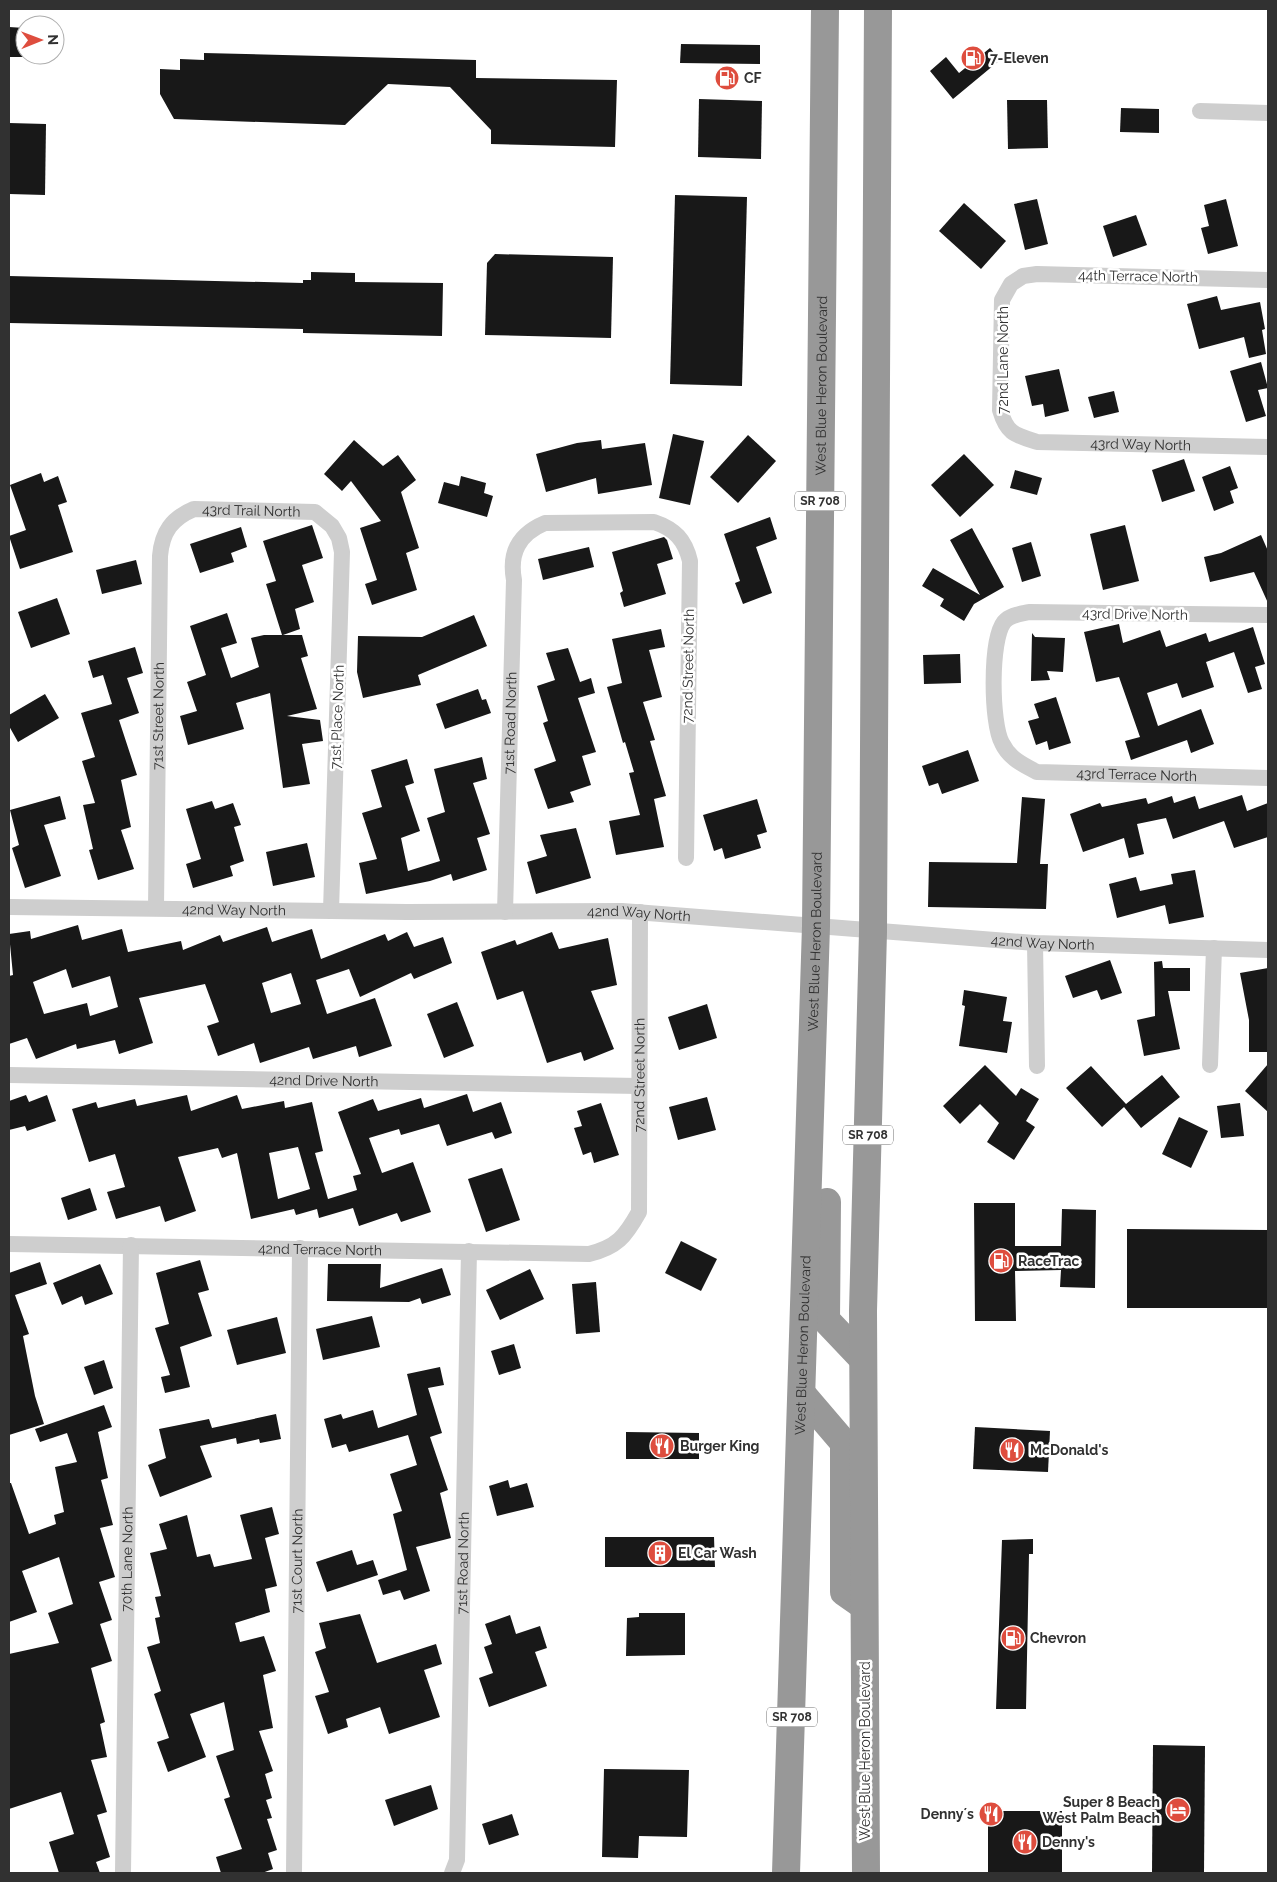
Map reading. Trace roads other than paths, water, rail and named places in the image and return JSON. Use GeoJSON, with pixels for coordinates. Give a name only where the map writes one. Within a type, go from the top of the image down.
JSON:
{"type":"FeatureCollection","features":[{"type":"Feature","properties":{"kind":"highway","name":"West Blue Heron Boulevard"},"geometry":{"type":"LineString","coordinates":[[786,1873],[816,926],[825,9]]}},
{"type":"Feature","properties":{"kind":"highway","name":"West Blue Heron Boulevard"},"geometry":{"type":"LineString","coordinates":[[866,1873],[863,1360],[873,932],[878,9]]}},
{"type":"Feature","properties":{"kind":"highway"},"geometry":{"type":"LineString","coordinates":[[810,1136],[826,1194],[826,1320],[863,1360]]}},
{"type":"Feature","properties":{"kind":"highway"},"geometry":{"type":"LineString","coordinates":[[802,1395],[844,1443],[844,1592],[864,1606]]}},
{"type":"Feature","properties":{"kind":"street"},"geometry":{"type":"LineString","coordinates":[[1200,110],[1268,113]]}},
{"type":"Feature","properties":{"kind":"street","name":"44th Terrace North"},"geometry":{"type":"LineString","coordinates":[[1011,284],[1023,276],[1037,274],[1268,280]]}},
{"type":"Feature","properties":{"kind":"street","name":"72nd Lane North"},"geometry":{"type":"LineString","coordinates":[[1011,284],[1002,300],[1000,410],[1004,424],[1014,435]]}},
{"type":"Feature","properties":{"kind":"street","name":"43rd Way North"},"geometry":{"type":"LineString","coordinates":[[1014,435],[1037,442],[1268,447]]}},
{"type":"Feature","properties":{"kind":"street","name":"43rd Trail North"},"geometry":{"type":"LineString","coordinates":[[170,524],[181,514],[194,508],[315,512],[332,526]]}},
{"type":"Feature","properties":{"kind":"street","name":"71st Road North"},"geometry":{"type":"LineString","coordinates":[[505,912],[514,580],[512,566],[514,552],[521,538],[532,528],[545,523],[654,522],[668,526],[680,536]]}},
{"type":"Feature","properties":{"kind":"street","name":"71st Street North"},"geometry":{"type":"LineString","coordinates":[[156,908],[160,556],[161,542],[170,524]]}},
{"type":"Feature","properties":{"kind":"street","name":"71st Place North"},"geometry":{"type":"LineString","coordinates":[[331,911],[342,552],[339,538],[332,526]]}},
{"type":"Feature","properties":{"kind":"street","name":"72nd Street North"},"geometry":{"type":"LineString","coordinates":[[680,536],[687,548],[690,561],[686,858]]}},
{"type":"Feature","properties":{"kind":"street","name":"43rd Drive North"},"geometry":{"type":"LineString","coordinates":[[1010,756],[1002,744],[994,717],[996,642],[1005,622],[1016,614],[1029,612],[1268,615]]}},
{"type":"Feature","properties":{"kind":"street","name":"43rd Terrace North"},"geometry":{"type":"LineString","coordinates":[[1010,756],[1023,766],[1037,772],[1268,778]]}},
{"type":"Feature","properties":{"kind":"street","name":"42nd Way North"},"geometry":{"type":"LineString","coordinates":[[9,907],[640,912],[873,932],[1035,942],[1268,950]]}},
{"type":"Feature","properties":{"kind":"street","name":"72nd Street North"},"geometry":{"type":"LineString","coordinates":[[626,1235],[639,1212],[640,912]]}},
{"type":"Feature","properties":{"kind":"street"},"geometry":{"type":"LineString","coordinates":[[1035,942],[1037,1066]]}},
{"type":"Feature","properties":{"kind":"street"},"geometry":{"type":"LineString","coordinates":[[1210,1065],[1214,948]]}},
{"type":"Feature","properties":{"kind":"street","name":"42nd Drive North"},"geometry":{"type":"LineString","coordinates":[[9,1075],[639,1086]]}},
{"type":"Feature","properties":{"kind":"street","name":"42nd Terrace North"},"geometry":{"type":"LineString","coordinates":[[9,1244],[469,1250],[589,1254],[603,1250],[626,1235]]}},
{"type":"Feature","properties":{"kind":"street","name":"70th Lane North"},"geometry":{"type":"LineString","coordinates":[[123,1873],[131,1245]]}},
{"type":"Feature","properties":{"kind":"street","name":"71st Court North"},"geometry":{"type":"LineString","coordinates":[[294,1873],[300,1248]]}},
{"type":"Feature","properties":{"kind":"street","name":"71st Road North"},"geometry":{"type":"LineString","coordinates":[[452,1873],[457,1860],[469,1250]]}},
{"type":"Feature","properties":{"kind":"place","name":"7-Eleven"},"geometry":{"type":"Point","coordinates":[973,58]}},
{"type":"Feature","properties":{"kind":"place","name":"CF"},"geometry":{"type":"Point","coordinates":[727,78]}},
{"type":"Feature","properties":{"kind":"place","name":"RaceTrac"},"geometry":{"type":"Point","coordinates":[1001,1261]}},
{"type":"Feature","properties":{"kind":"place","name":"Burger King"},"geometry":{"type":"Point","coordinates":[662,1446]}},
{"type":"Feature","properties":{"kind":"place","name":"McDonald's"},"geometry":{"type":"Point","coordinates":[1012,1450]}},
{"type":"Feature","properties":{"kind":"place","name":"El Car Wash"},"geometry":{"type":"Point","coordinates":[660,1553]}},
{"type":"Feature","properties":{"kind":"place","name":"Chevron"},"geometry":{"type":"Point","coordinates":[1013,1638]}},
{"type":"Feature","properties":{"kind":"place","name":"Super 8 Beach West Palm Beach"},"geometry":{"type":"Point","coordinates":[1178,1810]}},
{"type":"Feature","properties":{"kind":"place","name":"Denny´s"},"geometry":{"type":"Point","coordinates":[991,1814]}},
{"type":"Feature","properties":{"kind":"place","name":"Denny's"},"geometry":{"type":"Point","coordinates":[1025,1842]}}]}
